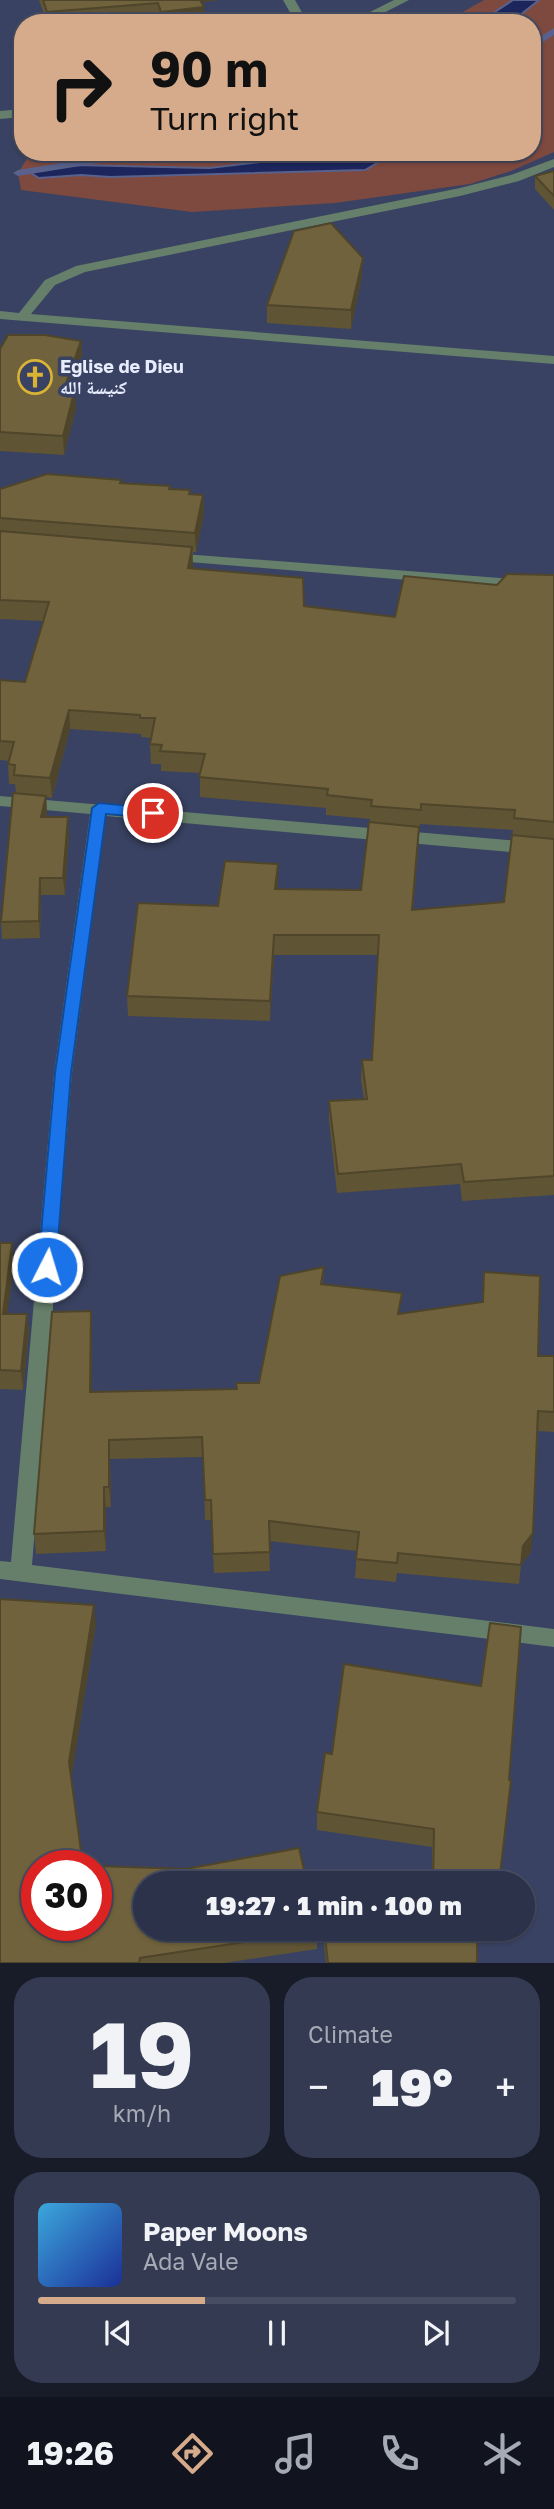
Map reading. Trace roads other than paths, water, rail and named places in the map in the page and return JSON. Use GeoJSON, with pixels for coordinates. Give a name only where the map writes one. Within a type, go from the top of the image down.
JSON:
{"type":"FeatureCollection","features":[{"type":"Feature","properties":{"kind":"street"},"geometry":{"type":"LineString","coordinates":[[373,14],[403,0]]}},
{"type":"Feature","properties":{"kind":"street"},"geometry":{"type":"LineString","coordinates":[[23,316],[38,291],[51,281],[110,261],[460,192],[514,178],[554,163]]}},
{"type":"Feature","properties":{"kind":"street"},"geometry":{"type":"LineString","coordinates":[[0,315],[554,360]]}},
{"type":"Feature","properties":{"kind":"street"},"geometry":{"type":"LineString","coordinates":[[154,556],[554,587]]}},
{"type":"Feature","properties":{"kind":"street"},"geometry":{"type":"LineString","coordinates":[[0,801],[554,850]]}},
{"type":"Feature","properties":{"kind":"street"},"geometry":{"type":"LineString","coordinates":[[99,808],[63,1073],[10,1571],[554,1638]]}},
{"type":"Feature","properties":{"kind":"water"},"geometry":{"type":"Polygon","coordinates":[[[513,0],[539,0],[521,14],[492,14],[513,0]]]}},
{"type":"Feature","properties":{"kind":"water"},"geometry":{"type":"Polygon","coordinates":[[[268,161],[380,161],[365,170],[110,177],[81,175],[39,178],[26,170],[75,165],[209,168],[268,161]]]}},
{"type":"Feature","properties":{"kind":"waterway"},"geometry":{"type":"LineString","coordinates":[[541,40],[554,31]]}},
{"type":"Feature","properties":{"kind":"waterway"},"geometry":{"type":"LineString","coordinates":[[18,173],[93,161]]}},
{"type":"Feature","properties":{"kind":"place","name":"Eglise de Dieu كنيسة الله"},"geometry":{"type":"Point","coordinates":[35,377]}}]}
